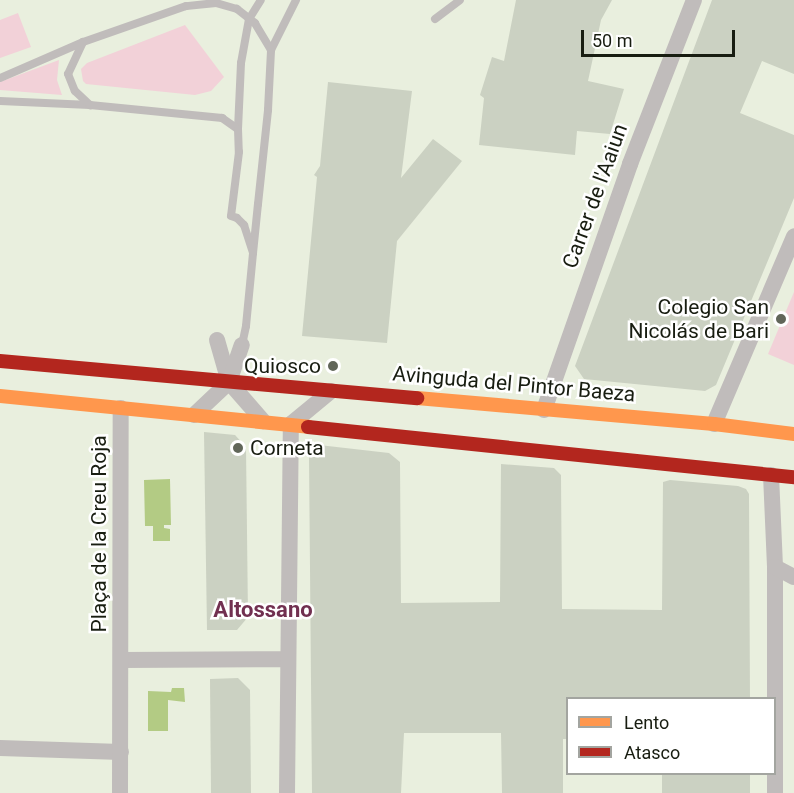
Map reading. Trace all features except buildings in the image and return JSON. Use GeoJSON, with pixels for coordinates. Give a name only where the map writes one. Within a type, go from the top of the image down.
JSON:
{"type":"FeatureCollection","features":[{"type":"Feature","properties":{"kind":"street","name":"Carrer de l'Aaiun"},"geometry":{"type":"LineString","coordinates":[[544,410],[630,164],[694,0]]}},
{"type":"Feature","properties":{"kind":"street"},"geometry":{"type":"LineString","coordinates":[[714,424],[794,236]]}},
{"type":"Feature","properties":{"kind":"street"},"geometry":{"type":"LineString","coordinates":[[218,340],[229,382],[262,421]]}},
{"type":"Feature","properties":{"kind":"street"},"geometry":{"type":"LineString","coordinates":[[194,415],[229,382],[242,345]]}},
{"type":"Feature","properties":{"kind":"street","name":"Avinguda del Pintor Baeza"},"geometry":{"type":"LineString","coordinates":[[0,361],[714,424],[794,434]]}},
{"type":"Feature","properties":{"kind":"street"},"geometry":{"type":"LineString","coordinates":[[287,793],[291,424],[331,391]]}},
{"type":"Feature","properties":{"kind":"street"},"geometry":{"type":"LineString","coordinates":[[0,396],[794,477]]}},
{"type":"Feature","properties":{"kind":"street","name":"Plaça de la Creu Roja"},"geometry":{"type":"LineString","coordinates":[[120,793],[123,660],[121,408]]}},
{"type":"Feature","properties":{"kind":"street"},"geometry":{"type":"LineString","coordinates":[[771,475],[775,567],[774,697]]}},
{"type":"Feature","properties":{"kind":"street"},"geometry":{"type":"LineString","coordinates":[[775,567],[794,577]]}},
{"type":"Feature","properties":{"kind":"street","name":"Plaça de la Creu Roja"},"geometry":{"type":"LineString","coordinates":[[123,660],[287,659]]}},
{"type":"Feature","properties":{"kind":"street"},"geometry":{"type":"LineString","coordinates":[[0,748],[121,752]]}},
{"type":"Feature","properties":{"kind":"street"},"geometry":{"type":"LineString","coordinates":[[774,775],[774,793]]}},
{"type":"Feature","properties":{"kind":"lane"},"geometry":{"type":"LineString","coordinates":[[254,253],[244,225],[231,216],[239,152],[240,63],[249,19],[261,0]]}},
{"type":"Feature","properties":{"kind":"lane"},"geometry":{"type":"LineString","coordinates":[[242,345],[254,253],[271,50],[296,0]]}},
{"type":"Feature","properties":{"kind":"lane"},"geometry":{"type":"LineString","coordinates":[[435,19],[460,0]]}},
{"type":"Feature","properties":{"kind":"lane"},"geometry":{"type":"LineString","coordinates":[[0,78],[83,42],[186,6],[216,3],[237,9],[255,23],[271,50]]}},
{"type":"Feature","properties":{"kind":"lane"},"geometry":{"type":"LineString","coordinates":[[83,42],[68,74],[75,91],[90,105]]}},
{"type":"Feature","properties":{"kind":"lane"},"geometry":{"type":"LineString","coordinates":[[0,100],[90,105],[222,118],[238,129]]}},
{"type":"Feature","properties":{"kind":"shaded area"},"geometry":{"type":"Polygon","coordinates":[[[18,13],[31,47],[0,58],[0,20],[18,13]]]}},
{"type":"Feature","properties":{"kind":"shaded area"},"geometry":{"type":"Polygon","coordinates":[[[185,25],[224,77],[211,91],[195,95],[86,84],[83,81],[81,69],[87,63],[185,25]]]}},
{"type":"Feature","properties":{"kind":"shaded area"},"geometry":{"type":"Polygon","coordinates":[[[59,60],[57,80],[62,95],[0,90],[0,82],[59,60]]]}},
{"type":"Feature","properties":{"kind":"shaded area"},"geometry":{"type":"Polygon","coordinates":[[[794,292],[794,365],[768,354],[794,292]]]}},
{"type":"Feature","properties":{"kind":"shaded area"},"geometry":{"type":"Polygon","coordinates":[[[170,479],[171,525],[164,525],[164,528],[170,529],[170,541],[153,541],[153,526],[145,526],[144,480],[170,479]]]}},
{"type":"Feature","properties":{"kind":"shaded area"},"geometry":{"type":"Polygon","coordinates":[[[172,688],[184,688],[185,702],[168,700],[168,731],[148,731],[148,691],[171,692],[172,688]]]}},
{"type":"Feature","properties":{"kind":"traffic: slow"},"geometry":{"type":"LineString","coordinates":[[0,396],[308,427]]}},
{"type":"Feature","properties":{"kind":"traffic: slow"},"geometry":{"type":"LineString","coordinates":[[417,398],[714,424],[794,434]]}},
{"type":"Feature","properties":{"kind":"traffic: jam"},"geometry":{"type":"LineString","coordinates":[[0,361],[417,398]]}},
{"type":"Feature","properties":{"kind":"traffic: jam"},"geometry":{"type":"LineString","coordinates":[[308,427],[794,477]]}},
{"type":"Feature","properties":{"kind":"place","name":"Colegio San Nicolás de Bari"},"geometry":{"type":"Point","coordinates":[781,319]}},
{"type":"Feature","properties":{"kind":"place","name":"Quiosco"},"geometry":{"type":"Point","coordinates":[333,366]}},
{"type":"Feature","properties":{"kind":"place","name":"Corneta"},"geometry":{"type":"Point","coordinates":[238,448]}},
{"type":"Feature","properties":{"kind":"district","name":"Altossano"},"geometry":{"type":"Point","coordinates":[263,610]}}]}
